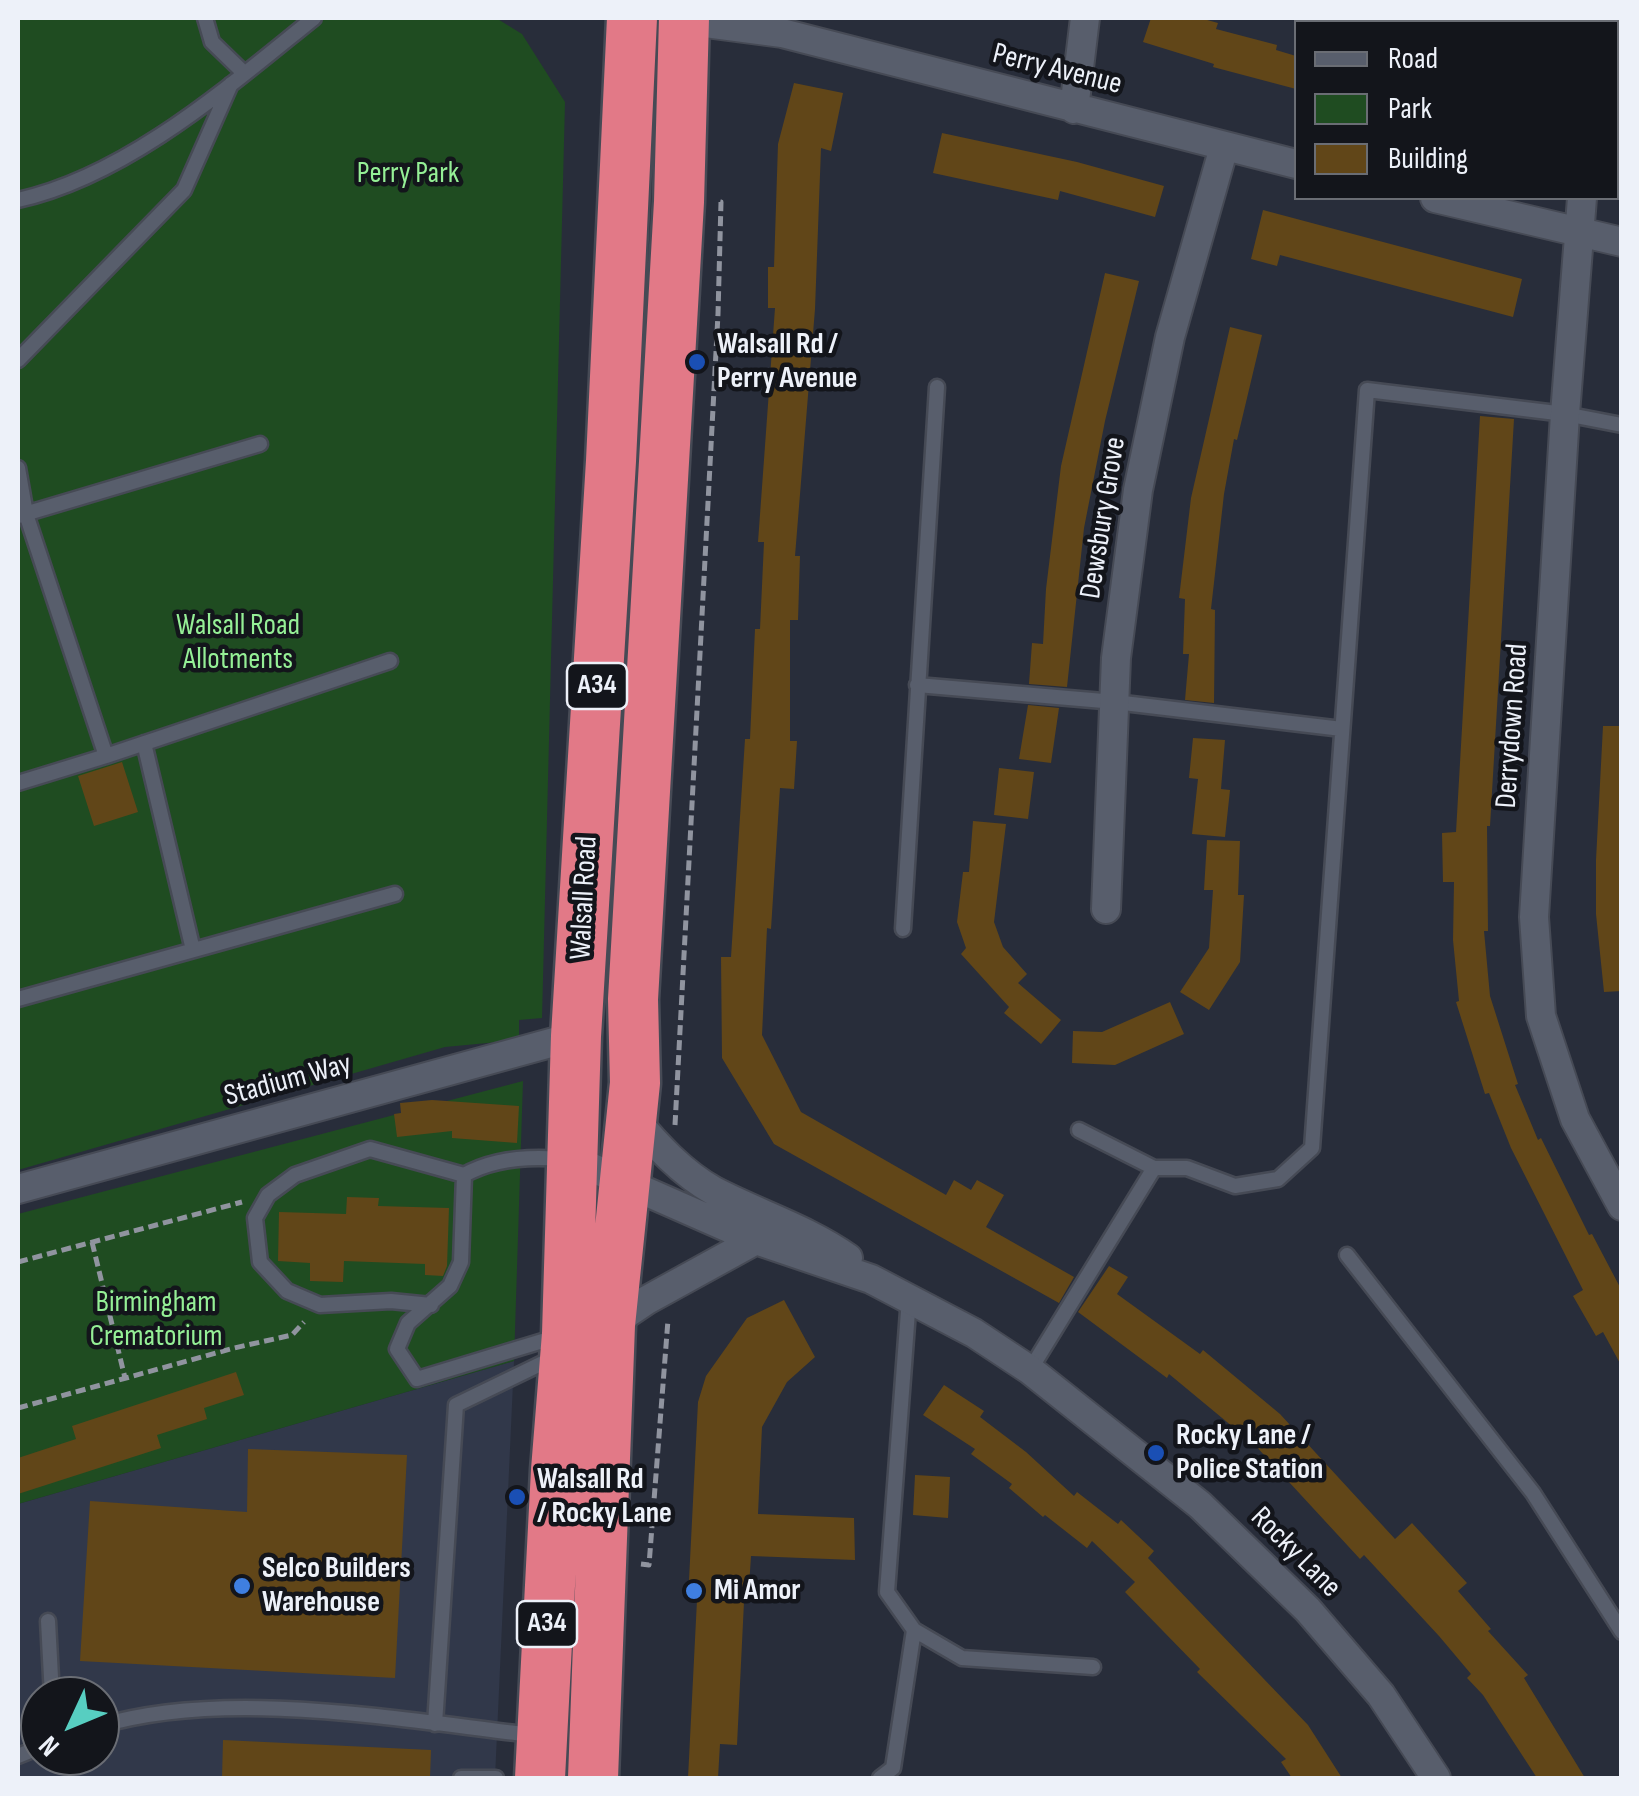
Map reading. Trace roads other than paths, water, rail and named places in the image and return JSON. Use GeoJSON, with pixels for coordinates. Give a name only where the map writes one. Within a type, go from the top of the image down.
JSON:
{"type":"FeatureCollection","features":[{"type":"Feature","properties":{"kind":"highway","name":"Walsall Road"},"geometry":{"type":"LineString","coordinates":[[593,1778],[572,1159],[632,18]]}},
{"type":"Feature","properties":{"kind":"highway","name":"Walsall Road"},"geometry":{"type":"LineString","coordinates":[[541,1757],[549,1579],[581,1337],[626,1183],[633,1117],[632,999],[679,202],[678,18]]}},
{"type":"Feature","properties":{"kind":"highway"},"geometry":{"type":"LineString","coordinates":[[576,1036],[606,1028],[632,999]]}},
{"type":"Feature","properties":{"kind":"street","name":"Perry Avenue"},"geometry":{"type":"LineString","coordinates":[[678,18],[782,32],[1294,164]]}},
{"type":"Feature","properties":{"kind":"street"},"geometry":{"type":"LineString","coordinates":[[1074,109],[1085,18]]}},
{"type":"Feature","properties":{"kind":"street","name":"Dewsbury Grove"},"geometry":{"type":"LineString","coordinates":[[1106,909],[1116,658],[1138,490],[1170,337],[1224,147]]}},
{"type":"Feature","properties":{"kind":"street"},"geometry":{"type":"LineString","coordinates":[[1443,200],[1622,242]]}},
{"type":"Feature","properties":{"kind":"street","name":"Derrydown Road"},"geometry":{"type":"LineString","coordinates":[[1582,200],[1534,917],[1541,1016],[1576,1119],[1622,1206]]}},
{"type":"Feature","properties":{"kind":"street","name":"Stadium Way"},"geometry":{"type":"LineString","coordinates":[[18,1189],[576,1036]]}},
{"type":"Feature","properties":{"kind":"street","name":"Rocky Lane"},"geometry":{"type":"LineString","coordinates":[[633,1117],[656,1145],[711,1189],[846,1255],[871,1279]]}},
{"type":"Feature","properties":{"kind":"street","name":"Rocky Lane"},"geometry":{"type":"LineString","coordinates":[[572,1159],[756,1240],[871,1279],[974,1333],[1030,1370],[1200,1505],[1308,1610],[1381,1695],[1436,1778]]}},
{"type":"Feature","properties":{"kind":"street"},"geometry":{"type":"LineString","coordinates":[[581,1337],[756,1240]]}},
{"type":"Feature","properties":{"kind":"lane"},"geometry":{"type":"LineString","coordinates":[[205,18],[212,42],[244,74]]}},
{"type":"Feature","properties":{"kind":"lane"},"geometry":{"type":"LineString","coordinates":[[18,200],[48,194],[130,154],[231,84],[314,18]]}},
{"type":"Feature","properties":{"kind":"lane"},"geometry":{"type":"LineString","coordinates":[[18,360],[184,190],[231,84]]}},
{"type":"Feature","properties":{"kind":"lane"},"geometry":{"type":"LineString","coordinates":[[903,928],[936,387]]}},
{"type":"Feature","properties":{"kind":"lane"},"geometry":{"type":"LineString","coordinates":[[1080,1130],[1154,1168],[1187,1168],[1235,1186],[1278,1178],[1312,1148],[1367,390],[1565,414],[1622,425]]}},
{"type":"Feature","properties":{"kind":"lane"},"geometry":{"type":"LineString","coordinates":[[22,515],[260,444]]}},
{"type":"Feature","properties":{"kind":"lane"},"geometry":{"type":"LineString","coordinates":[[18,468],[22,515],[106,756]]}},
{"type":"Feature","properties":{"kind":"lane"},"geometry":{"type":"LineString","coordinates":[[18,783],[390,661]]}},
{"type":"Feature","properties":{"kind":"lane"},"geometry":{"type":"LineString","coordinates":[[917,685],[1115,702],[1342,729]]}},
{"type":"Feature","properties":{"kind":"lane"},"geometry":{"type":"LineString","coordinates":[[144,743],[192,950]]}},
{"type":"Feature","properties":{"kind":"lane"},"geometry":{"type":"LineString","coordinates":[[18,999],[395,894]]}},
{"type":"Feature","properties":{"kind":"lane"},"geometry":{"type":"LineString","coordinates":[[431,1305],[391,1301],[320,1305],[286,1291],[260,1262],[255,1218],[268,1195],[295,1175],[370,1150],[464,1175],[483,1164],[533,1156],[572,1159]]}},
{"type":"Feature","properties":{"kind":"lane"},"geometry":{"type":"LineString","coordinates":[[1030,1370],[1154,1168]]}},
{"type":"Feature","properties":{"kind":"lane"},"geometry":{"type":"LineString","coordinates":[[464,1175],[462,1262],[450,1286],[408,1323],[396,1349],[417,1378],[581,1337]]}},
{"type":"Feature","properties":{"kind":"lane"},"geometry":{"type":"LineString","coordinates":[[1347,1255],[1532,1493],[1622,1632]]}},
{"type":"Feature","properties":{"kind":"lane"},"geometry":{"type":"LineString","coordinates":[[909,1298],[888,1592],[914,1630],[962,1658],[1093,1667]]}},
{"type":"Feature","properties":{"kind":"lane"},"geometry":{"type":"LineString","coordinates":[[436,1724],[456,1405],[581,1337]]}},
{"type":"Feature","properties":{"kind":"lane"},"geometry":{"type":"LineString","coordinates":[[48,1621],[51,1676]]}},
{"type":"Feature","properties":{"kind":"lane"},"geometry":{"type":"LineString","coordinates":[[880,1778],[893,1768],[914,1630]]}},
{"type":"Feature","properties":{"kind":"lane"},"geometry":{"type":"LineString","coordinates":[[120,1720],[197,1710],[314,1710],[436,1724],[541,1757]]}},
{"type":"Feature","properties":{"kind":"lane"},"geometry":{"type":"LineString","coordinates":[[461,1778],[496,1778]]}},
{"type":"Feature","properties":{"kind":"place","name":"Walsall Rd / Perry Avenue"},"geometry":{"type":"Point","coordinates":[697,362]}},
{"type":"Feature","properties":{"kind":"place","name":"Rocky Lane / Police Station"},"geometry":{"type":"Point","coordinates":[1156,1453]}},
{"type":"Feature","properties":{"kind":"place","name":"Walsall Rd / Rocky Lane"},"geometry":{"type":"Point","coordinates":[517,1497]}},
{"type":"Feature","properties":{"kind":"place","name":"Selco Builders Warehouse"},"geometry":{"type":"Point","coordinates":[242,1586]}},
{"type":"Feature","properties":{"kind":"place","name":"Mi Amor"},"geometry":{"type":"Point","coordinates":[694,1591]}},
{"type":"Feature","properties":{"kind":"park label","name":"Perry Park"},"geometry":{"type":"Point","coordinates":[408,174]}},
{"type":"Feature","properties":{"kind":"park label","name":"Walsall Road Allotments"},"geometry":{"type":"Point","coordinates":[238,643]}},
{"type":"Feature","properties":{"kind":"park label","name":"Birmingham Crematorium"},"geometry":{"type":"Point","coordinates":[156,1320]}}]}
